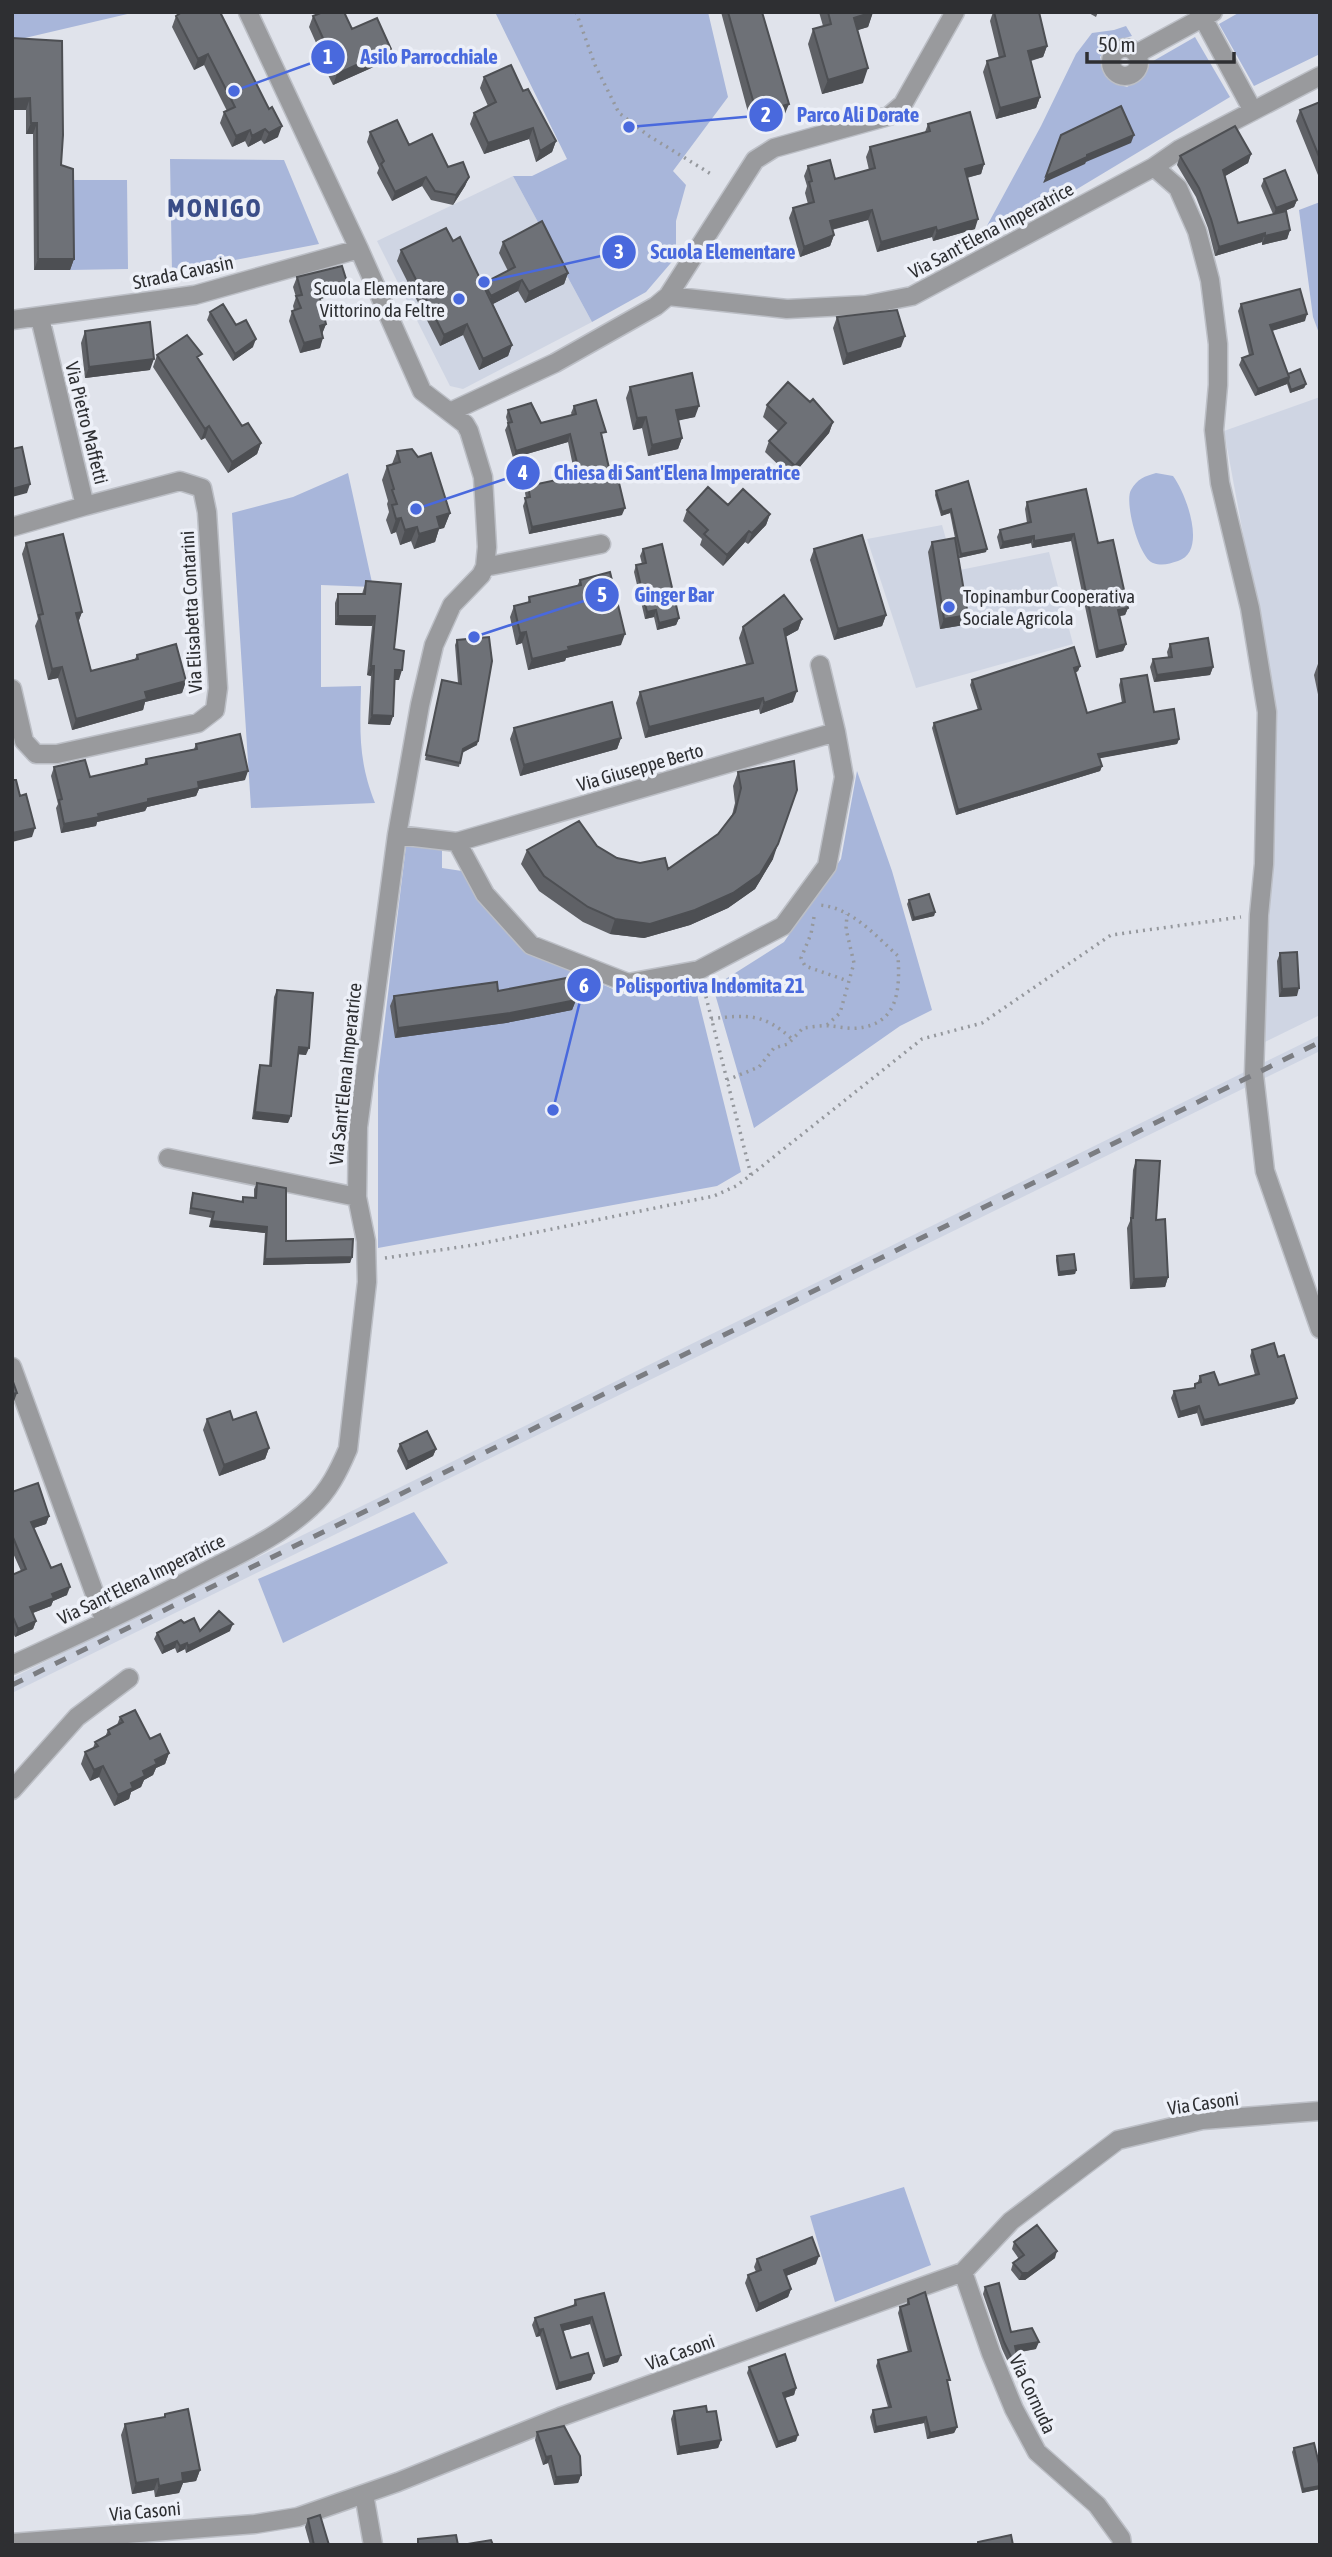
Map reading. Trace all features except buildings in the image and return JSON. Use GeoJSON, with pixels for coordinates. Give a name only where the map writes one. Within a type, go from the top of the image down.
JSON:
{"type":"FeatureCollection","features":[{"type":"Feature","properties":{"kind":"street"},"geometry":{"type":"LineString","coordinates":[[247,12],[359,249],[422,391],[464,424],[469,432],[483,477],[487,547],[485,567],[601,544]]}},
{"type":"Feature","properties":{"kind":"street"},"geometry":{"type":"LineString","coordinates":[[450,412],[555,363],[656,306],[668,296],[755,160],[774,148],[888,116],[903,104],[955,12]]}},
{"type":"Feature","properties":{"kind":"street"},"geometry":{"type":"LineString","coordinates":[[1136,54],[1208,15],[1253,111]]}},
{"type":"Feature","properties":{"kind":"street","name":"Via Sant'Elena Imperatrice"},"geometry":{"type":"LineString","coordinates":[[668,296],[787,309],[866,305],[912,296],[1154,167],[1180,149],[1320,76]]}},
{"type":"Feature","properties":{"kind":"street"},"geometry":{"type":"LineString","coordinates":[[1154,167],[1178,188],[1198,231],[1210,280],[1218,345],[1214,430],[1220,482],[1250,608],[1267,712],[1264,864],[1259,915],[1254,1075],[1265,1171],[1320,1329]]}},
{"type":"Feature","properties":{"kind":"street","name":"Strada Cavasin"},"geometry":{"type":"LineString","coordinates":[[12,320],[195,295],[359,249]]}},
{"type":"Feature","properties":{"kind":"street","name":"Via Pietro Maffetti"},"geometry":{"type":"LineString","coordinates":[[12,527],[85,506],[40,318]]}},
{"type":"Feature","properties":{"kind":"street","name":"Via Elisabetta Contarini"},"geometry":{"type":"LineString","coordinates":[[12,689],[24,741],[36,754],[57,754],[198,723],[215,710],[218,688],[207,512],[202,488],[180,481],[85,506]]}},
{"type":"Feature","properties":{"kind":"street","name":"Via Sant'Elena Imperatrice"},"geometry":{"type":"LineString","coordinates":[[12,1665],[105,1622],[269,1539],[311,1507],[328,1488],[348,1449],[368,1261],[357,1197],[358,1127],[397,835],[420,705],[434,645],[452,605],[481,575],[485,567]]}},
{"type":"Feature","properties":{"kind":"street"},"geometry":{"type":"LineString","coordinates":[[457,842],[485,894],[531,945],[628,983],[699,970],[783,926],[827,866],[844,777],[820,665]]}},
{"type":"Feature","properties":{"kind":"street","name":"Via Giuseppe Berto"},"geometry":{"type":"LineString","coordinates":[[397,835],[457,842],[835,732]]}},
{"type":"Feature","properties":{"kind":"street"},"geometry":{"type":"LineString","coordinates":[[168,1158],[357,1197]]}},
{"type":"Feature","properties":{"kind":"street"},"geometry":{"type":"LineString","coordinates":[[12,1367],[105,1622]]}},
{"type":"Feature","properties":{"kind":"street"},"geometry":{"type":"LineString","coordinates":[[12,1790],[77,1717],[129,1678]]}},
{"type":"Feature","properties":{"kind":"street","name":"Via Casoni"},"geometry":{"type":"LineString","coordinates":[[12,2543],[255,2524],[298,2517],[560,2417],[963,2273],[1011,2221],[1118,2140],[1202,2120],[1320,2111]]}},
{"type":"Feature","properties":{"kind":"street","name":"Via Cornuda"},"geometry":{"type":"LineString","coordinates":[[963,2273],[1005,2387],[1037,2452],[1097,2505],[1121,2538],[1122,2545]]}},
{"type":"Feature","properties":{"kind":"street"},"geometry":{"type":"LineString","coordinates":[[364,2494],[373,2545]]}},
{"type":"Feature","properties":{"kind":"path"},"geometry":{"type":"LineString","coordinates":[[576,12],[594,65],[619,113],[649,136],[711,174]]}},
{"type":"Feature","properties":{"kind":"path"},"geometry":{"type":"LineString","coordinates":[[727,1080],[759,1067],[774,1048],[788,1044],[803,1028],[857,1028],[876,1024],[895,1004],[900,981],[898,956],[857,919],[832,906],[818,905],[804,896]]}},
{"type":"Feature","properties":{"kind":"path"},"geometry":{"type":"LineString","coordinates":[[827,1026],[839,1013],[854,963],[846,929],[847,914]]}},
{"type":"Feature","properties":{"kind":"path"},"geometry":{"type":"LineString","coordinates":[[368,1261],[474,1245],[714,1196],[736,1186],[751,1175],[922,1039],[982,1023],[1111,935],[1259,915]]}},
{"type":"Feature","properties":{"kind":"path"},"geometry":{"type":"LineString","coordinates":[[814,917],[802,958],[805,966],[848,981]]}},
{"type":"Feature","properties":{"kind":"path"},"geometry":{"type":"LineString","coordinates":[[699,970],[751,1175]]}},
{"type":"Feature","properties":{"kind":"path"},"geometry":{"type":"LineString","coordinates":[[711,1019],[737,1016],[757,1018],[775,1024],[793,1039]]}},
{"type":"Feature","properties":{"kind":"shaded area"},"geometry":{"type":"Polygon","coordinates":[[[12,12],[136,12],[12,41],[12,12]]]}},
{"type":"Feature","properties":{"kind":"shaded area"},"geometry":{"type":"Polygon","coordinates":[[[495,12],[708,12],[728,97],[673,171],[686,185],[676,221],[676,257],[646,292],[592,322],[513,176],[532,176],[567,159],[495,12]]]}},
{"type":"Feature","properties":{"kind":"shaded area"},"geometry":{"type":"Polygon","coordinates":[[[1240,12],[1320,12],[1320,54],[1254,86],[1219,24],[1240,12]]]}},
{"type":"Feature","properties":{"kind":"shaded area"},"geometry":{"type":"Polygon","coordinates":[[[1126,26],[1132,36],[1110,42],[1100,57],[1106,73],[1116,83],[1127,87],[1140,79],[1148,64],[1195,37],[1230,97],[1004,233],[982,235],[1041,126],[1076,54],[1092,33],[1126,26]]]}},
{"type":"Feature","properties":{"kind":"shaded area"},"geometry":{"type":"Polygon","coordinates":[[[170,159],[284,160],[319,244],[172,272],[170,159]]]}},
{"type":"Feature","properties":{"kind":"shaded area"},"geometry":{"type":"Polygon","coordinates":[[[513,176],[592,322],[463,389],[450,386],[377,241],[513,176]]]}},
{"type":"Feature","properties":{"kind":"shaded area"},"geometry":{"type":"Polygon","coordinates":[[[69,180],[127,180],[128,269],[70,270],[69,180]]]}},
{"type":"Feature","properties":{"kind":"shaded area"},"geometry":{"type":"Polygon","coordinates":[[[1320,202],[1320,336],[1313,317],[1299,210],[1320,202]]]}},
{"type":"Feature","properties":{"kind":"shaded area"},"geometry":{"type":"Polygon","coordinates":[[[1320,397],[1320,1015],[1265,1042],[1275,755],[1253,588],[1224,431],[1320,397]]]}},
{"type":"Feature","properties":{"kind":"shaded area"},"geometry":{"type":"Polygon","coordinates":[[[348,473],[373,587],[321,585],[321,687],[361,686],[363,759],[375,803],[251,808],[232,513],[293,497],[348,473]]]}},
{"type":"Feature","properties":{"kind":"shaded area"},"geometry":{"type":"Polygon","coordinates":[[[1156,473],[1173,476],[1192,522],[1192,546],[1187,555],[1166,564],[1153,563],[1148,559],[1138,541],[1131,517],[1129,496],[1133,486],[1142,478],[1156,473]]]}},
{"type":"Feature","properties":{"kind":"shaded area"},"geometry":{"type":"Polygon","coordinates":[[[942,525],[955,571],[1049,552],[1073,644],[916,688],[867,539],[942,525]]]}},
{"type":"Feature","properties":{"kind":"shaded area"},"geometry":{"type":"Polygon","coordinates":[[[857,771],[892,871],[932,1010],[900,1026],[754,1128],[713,987],[784,942],[841,859],[857,771]]]}},
{"type":"Feature","properties":{"kind":"shaded area"},"geometry":{"type":"Polygon","coordinates":[[[406,846],[442,847],[442,868],[462,871],[478,900],[528,951],[624,994],[695,986],[741,1172],[717,1186],[378,1248],[378,1076],[406,846]]]}},
{"type":"Feature","properties":{"kind":"shaded area"},"geometry":{"type":"Polygon","coordinates":[[[1320,1035],[1320,1051],[12,1693],[12,1678],[1320,1035]]]}},
{"type":"Feature","properties":{"kind":"shaded area"},"geometry":{"type":"Polygon","coordinates":[[[414,1512],[448,1563],[283,1643],[258,1579],[414,1512]]]}},
{"type":"Feature","properties":{"kind":"shaded area"},"geometry":{"type":"Polygon","coordinates":[[[904,2187],[931,2265],[835,2302],[810,2216],[904,2187]]]}},
{"type":"Feature","properties":{"kind":"railway"},"geometry":{"type":"LineString","coordinates":[[12,1685],[1320,1042]]}},
{"type":"Feature","properties":{"kind":"place","name":"Asilo Parrocchiale"},"geometry":{"type":"Point","coordinates":[234,91]}},
{"type":"Feature","properties":{"kind":"place","name":"Parco Ali Dorate"},"geometry":{"type":"Point","coordinates":[629,127]}},
{"type":"Feature","properties":{"kind":"place","name":"Scuola Elementare"},"geometry":{"type":"Point","coordinates":[484,282]}},
{"type":"Feature","properties":{"kind":"place","name":"Scuola Elementare Vittorino da Feltre"},"geometry":{"type":"Point","coordinates":[459,299]}},
{"type":"Feature","properties":{"kind":"place","name":"Chiesa di Sant'Elena Imperatrice"},"geometry":{"type":"Point","coordinates":[416,509]}},
{"type":"Feature","properties":{"kind":"place","name":"Topinambur Cooperativa Sociale Agricola"},"geometry":{"type":"Point","coordinates":[949,607]}},
{"type":"Feature","properties":{"kind":"place","name":"Ginger Bar"},"geometry":{"type":"Point","coordinates":[474,637]}},
{"type":"Feature","properties":{"kind":"place","name":"Polisportiva Indomita 21"},"geometry":{"type":"Point","coordinates":[553,1110]}},
{"type":"Feature","properties":{"kind":"district","name":"MONIGO"},"geometry":{"type":"Point","coordinates":[215,208]}}]}
